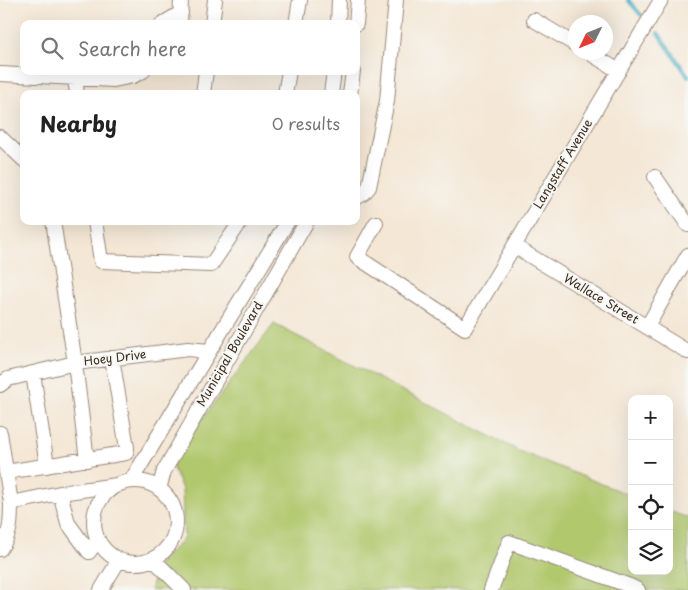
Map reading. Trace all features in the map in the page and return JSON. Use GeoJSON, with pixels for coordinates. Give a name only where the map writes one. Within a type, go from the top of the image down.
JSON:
{"type":"FeatureCollection","features":[{"type":"Feature","properties":{"kind":"street"},"geometry":{"type":"LineString","coordinates":[[212,20],[215,0]]}},
{"type":"Feature","properties":{"kind":"street"},"geometry":{"type":"LineString","coordinates":[[297,20],[300,0]]}},
{"type":"Feature","properties":{"kind":"street"},"geometry":{"type":"LineString","coordinates":[[338,20],[339,0]]}},
{"type":"Feature","properties":{"kind":"street"},"geometry":{"type":"LineString","coordinates":[[356,20],[358,0]]}},
{"type":"Feature","properties":{"kind":"street"},"geometry":{"type":"LineString","coordinates":[[360,196],[369,187],[387,101],[396,0]]}},
{"type":"Feature","properties":{"kind":"street","name":"Langstaff Avenue"},"geometry":{"type":"LineString","coordinates":[[376,223],[358,257],[465,328],[661,0]]}},
{"type":"Feature","properties":{"kind":"street"},"geometry":{"type":"LineString","coordinates":[[168,20],[180,12]]}},
{"type":"Feature","properties":{"kind":"street"},"geometry":{"type":"LineString","coordinates":[[534,20],[568,40]]}},
{"type":"Feature","properties":{"kind":"street"},"geometry":{"type":"LineString","coordinates":[[601,60],[618,71]]}},
{"type":"Feature","properties":{"kind":"street"},"geometry":{"type":"LineString","coordinates":[[0,74],[76,78],[104,76],[114,80],[135,75]]}},
{"type":"Feature","properties":{"kind":"street"},"geometry":{"type":"LineString","coordinates":[[204,90],[206,75]]}},
{"type":"Feature","properties":{"kind":"street"},"geometry":{"type":"LineString","coordinates":[[286,90],[288,75]]}},
{"type":"Feature","properties":{"kind":"street"},"geometry":{"type":"LineString","coordinates":[[332,90],[333,75]]}},
{"type":"Feature","properties":{"kind":"street"},"geometry":{"type":"LineString","coordinates":[[351,90],[352,75]]}},
{"type":"Feature","properties":{"kind":"street"},"geometry":{"type":"LineString","coordinates":[[76,78],[77,90]]}},
{"type":"Feature","properties":{"kind":"street"},"geometry":{"type":"LineString","coordinates":[[0,137],[20,156]]}},
{"type":"Feature","properties":{"kind":"street"},"geometry":{"type":"LineString","coordinates":[[655,177],[688,225]]}},
{"type":"Feature","properties":{"kind":"street","name":"Hoey Drive"},"geometry":{"type":"LineString","coordinates":[[54,225],[75,363],[188,349],[210,351]]}},
{"type":"Feature","properties":{"kind":"street"},"geometry":{"type":"LineString","coordinates":[[96,225],[101,261],[212,265],[238,225]]}},
{"type":"Feature","properties":{"kind":"street","name":"Municipal Boulevard"},"geometry":{"type":"LineString","coordinates":[[124,483],[210,351],[286,225]]}},
{"type":"Feature","properties":{"kind":"street","name":"Municipal Boulevard"},"geometry":{"type":"LineString","coordinates":[[159,489],[164,471],[304,225]]}},
{"type":"Feature","properties":{"kind":"street","name":"Wallace Street"},"geometry":{"type":"LineString","coordinates":[[514,246],[688,352]]}},
{"type":"Feature","properties":{"kind":"street"},"geometry":{"type":"LineString","coordinates":[[646,327],[688,255]]}},
{"type":"Feature","properties":{"kind":"street"},"geometry":{"type":"LineString","coordinates":[[6,472],[126,453],[127,448],[112,358]]}},
{"type":"Feature","properties":{"kind":"street"},"geometry":{"type":"LineString","coordinates":[[0,385],[8,378],[75,363],[87,460]]}},
{"type":"Feature","properties":{"kind":"street"},"geometry":{"type":"LineString","coordinates":[[33,373],[47,466]]}},
{"type":"Feature","properties":{"kind":"street"},"geometry":{"type":"LineString","coordinates":[[0,433],[11,503],[12,525],[0,549]]}},
{"type":"Feature","properties":{"kind":"street"},"geometry":{"type":"LineString","coordinates":[[11,503],[124,483],[139,481],[152,484],[166,494],[173,505],[176,522],[175,534],[163,552],[153,559],[140,563],[119,560],[105,550],[98,539],[94,523],[96,510],[107,492],[124,483]]}},
{"type":"Feature","properties":{"kind":"street"},"geometry":{"type":"LineString","coordinates":[[60,493],[68,523],[89,552],[98,539]]}},
{"type":"Feature","properties":{"kind":"street"},"geometry":{"type":"LineString","coordinates":[[490,590],[509,542],[638,590]]}},
{"type":"Feature","properties":{"kind":"street"},"geometry":{"type":"LineString","coordinates":[[153,559],[184,590]]}},
{"type":"Feature","properties":{"kind":"street"},"geometry":{"type":"LineString","coordinates":[[101,590],[119,560]]}},
{"type":"Feature","properties":{"kind":"green space"},"geometry":{"type":"Polygon","coordinates":[[[274,324],[519,451],[628,494],[628,575],[673,575],[673,512],[688,518],[688,590],[150,590],[157,565],[184,538],[182,489],[170,462],[274,324]]]}},
{"type":"Feature","properties":{"kind":"waterway"},"geometry":{"type":"LineString","coordinates":[[628,0],[641,15]]}},
{"type":"Feature","properties":{"kind":"waterway"},"geometry":{"type":"LineString","coordinates":[[658,33],[688,76]]}}]}
